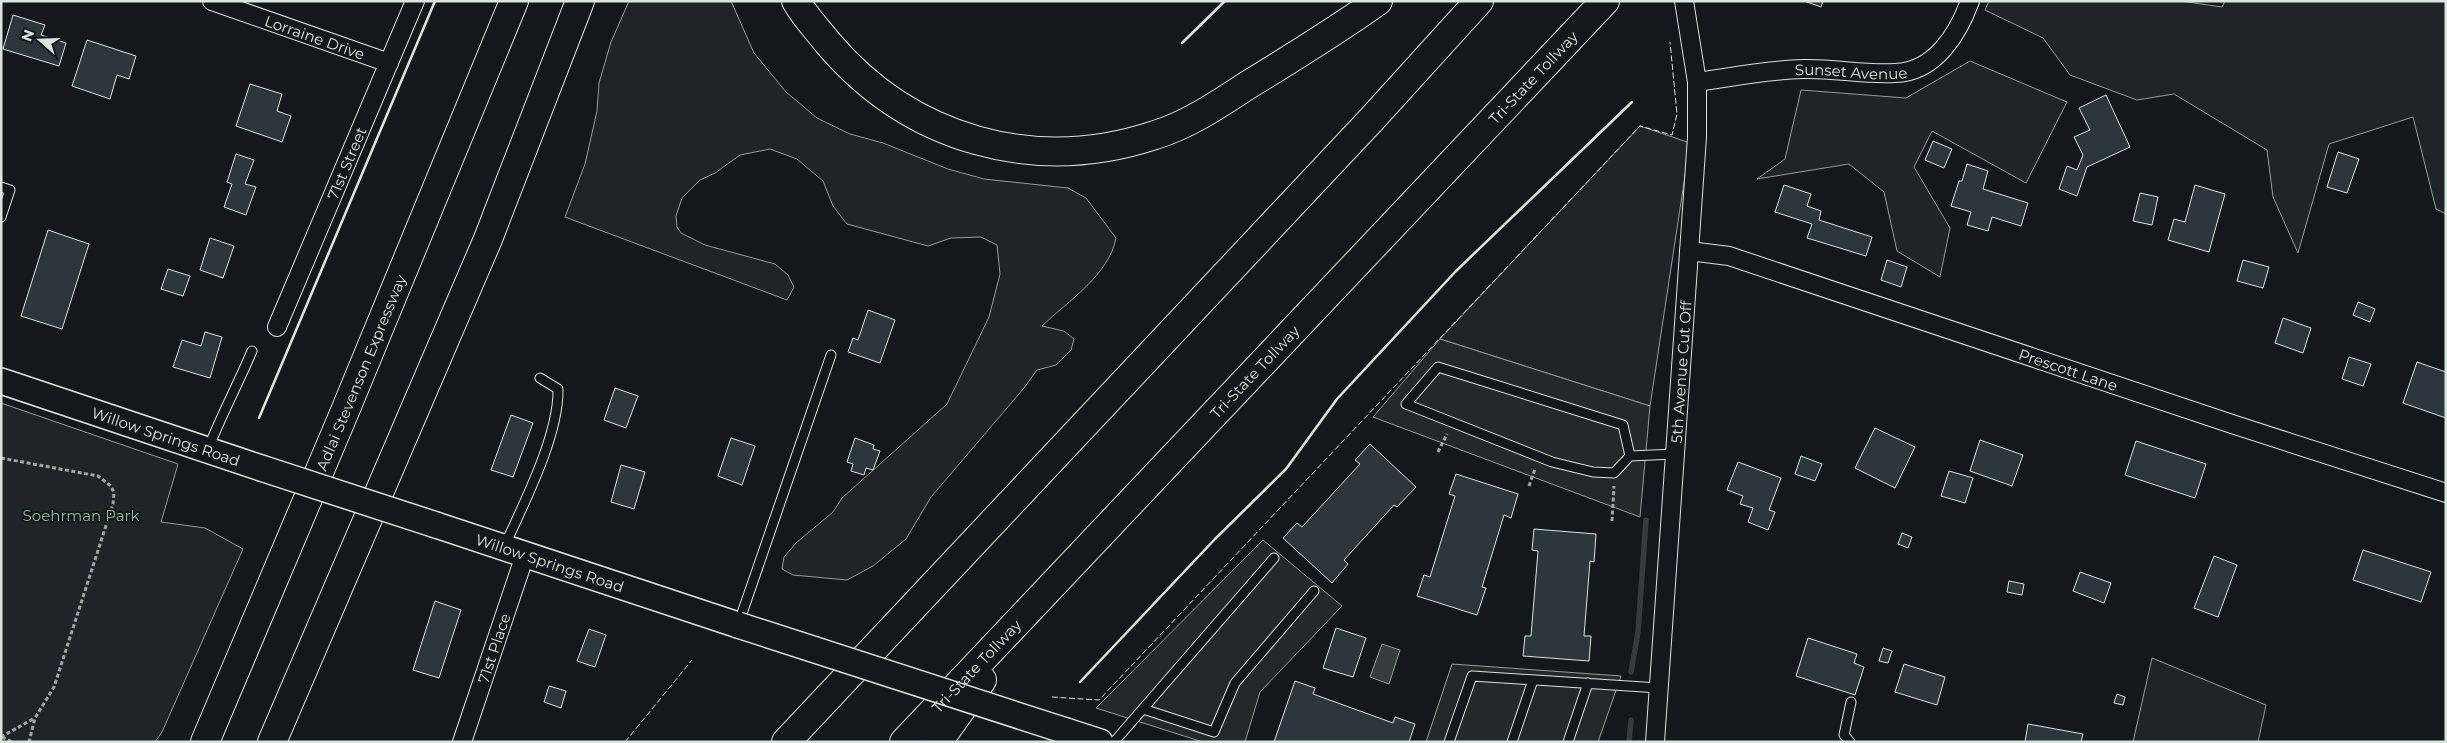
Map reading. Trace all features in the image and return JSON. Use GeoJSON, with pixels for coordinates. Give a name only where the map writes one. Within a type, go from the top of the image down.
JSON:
{"type":"FeatureCollection","features":[{"type":"Feature","properties":{"kind":"highway","name":"Adlai Stevenson Expressway"},"geometry":{"type":"LineString","coordinates":[[204,742],[353,393],[514,1]]}},
{"type":"Feature","properties":{"kind":"highway"},"geometry":{"type":"LineString","coordinates":[[272,742],[488,239],[580,1]]}},
{"type":"Feature","properties":{"kind":"highway"},"geometry":{"type":"LineString","coordinates":[[796,1],[802,12],[840,57],[869,85],[914,116],[966,138],[1016,150],[1056,152],[1111,147],[1157,135],[1205,112],[1328,36],[1378,1]]}},
{"type":"Feature","properties":{"kind":"highway"},"geometry":{"type":"LineString","coordinates":[[786,742],[1364,128],[1479,1]]}},
{"type":"Feature","properties":{"kind":"highway","name":"Tri-State Tollway"},"geometry":{"type":"LineString","coordinates":[[904,742],[1605,1]]}},
{"type":"Feature","properties":{"kind":"highway"},"geometry":{"type":"LineString","coordinates":[[938,742],[1037,601]]}},
{"type":"Feature","properties":{"kind":"main road","name":"Willow Springs Road"},"geometry":{"type":"LineString","coordinates":[[1,381],[738,625],[1100,742]]}},
{"type":"Feature","properties":{"kind":"street","name":"Lorraine Drive"},"geometry":{"type":"LineString","coordinates":[[212,1],[389,63]]}},
{"type":"Feature","properties":{"kind":"street","name":"71st Street"},"geometry":{"type":"LineString","coordinates":[[277,327],[415,1]]}},
{"type":"Feature","properties":{"kind":"street","name":"5th Avenue Cut Off"},"geometry":{"type":"LineString","coordinates":[[1655,742],[1697,137],[1697,82],[1684,1]]}},
{"type":"Feature","properties":{"kind":"street","name":"Sunset Avenue"},"geometry":{"type":"LineString","coordinates":[[1697,82],[1802,69],[1897,74],[1917,67],[1934,58],[1949,43],[1962,24],[1970,1]]}},
{"type":"Feature","properties":{"kind":"street","name":"Prescott Lane"},"geometry":{"type":"LineString","coordinates":[[1688,251],[1729,256],[2235,426],[2446,493]]}},
{"type":"Feature","properties":{"kind":"street","name":"71st Place"},"geometry":{"type":"LineString","coordinates":[[462,742],[514,551]]}},
{"type":"Feature","properties":{"kind":"lane"},"geometry":{"type":"LineString","coordinates":[[1,187],[10,190],[1,217]]}},
{"type":"Feature","properties":{"kind":"lane"},"geometry":{"type":"LineString","coordinates":[[208,450],[224,409],[235,391],[252,351]]}},
{"type":"Feature","properties":{"kind":"lane"},"geometry":{"type":"LineString","coordinates":[[738,625],[831,355]]}},
{"type":"Feature","properties":{"kind":"lane"},"geometry":{"type":"LineString","coordinates":[[1630,456],[1623,425],[1438,367],[1406,404],[1552,462],[1593,472],[1614,473],[1630,456],[1674,454]]}},
{"type":"Feature","properties":{"kind":"lane"},"geometry":{"type":"LineString","coordinates":[[514,551],[524,504],[548,441],[558,404],[558,389],[540,378]]}},
{"type":"Feature","properties":{"kind":"lane"},"geometry":{"type":"LineString","coordinates":[[1114,742],[1274,558]]}},
{"type":"Feature","properties":{"kind":"lane"},"geometry":{"type":"LineString","coordinates":[[1143,709],[1214,732],[1235,683],[1314,592]]}},
{"type":"Feature","properties":{"kind":"lane"},"geometry":{"type":"LineString","coordinates":[[1449,742],[1472,676],[1659,688]]}},
{"type":"Feature","properties":{"kind":"lane"},"geometry":{"type":"LineString","coordinates":[[1512,742],[1534,680]]}},
{"type":"Feature","properties":{"kind":"lane"},"geometry":{"type":"LineString","coordinates":[[1568,742],[1588,683]]}},
{"type":"Feature","properties":{"kind":"lane"},"geometry":{"type":"LineString","coordinates":[[1850,742],[1844,735],[1851,702]]}},
{"type":"Feature","properties":{"kind":"path"},"geometry":{"type":"LineString","coordinates":[[1438,452],[1453,423]]}},
{"type":"Feature","properties":{"kind":"path"},"geometry":{"type":"LineString","coordinates":[[1,458],[98,476],[105,480],[114,493],[104,534],[76,614],[54,687],[35,718],[29,742]]}},
{"type":"Feature","properties":{"kind":"path"},"geometry":{"type":"LineString","coordinates":[[1612,520],[1614,473]]}},
{"type":"Feature","properties":{"kind":"path"},"geometry":{"type":"LineString","coordinates":[[1,737],[35,718]]}},
{"type":"Feature","properties":{"kind":"path"},"geometry":{"type":"LineString","coordinates":[[1,737],[12,742]]}},
{"type":"Feature","properties":{"kind":"green space"},"geometry":{"type":"Polygon","coordinates":[[[629,1],[731,1],[754,53],[786,92],[817,118],[850,134],[883,143],[948,169],[984,179],[1068,188],[1086,198],[1116,238],[1112,251],[1096,276],[1042,326],[1064,331],[1074,339],[1071,350],[1056,365],[1037,370],[1024,388],[931,497],[906,539],[873,566],[847,580],[793,575],[782,569],[784,557],[796,543],[833,512],[842,498],[947,404],[989,317],[1000,274],[997,245],[981,237],[951,238],[928,246],[847,224],[833,206],[823,181],[797,159],[770,149],[740,155],[715,173],[700,180],[682,198],[676,216],[677,227],[681,233],[705,245],[775,264],[788,275],[794,287],[787,300],[565,217],[585,164],[597,111],[599,83],[611,42],[629,1]]]}},
{"type":"Feature","properties":{"kind":"green space"},"geometry":{"type":"Polygon","coordinates":[[[1989,1],[2181,1],[2222,7],[2225,1],[2446,1],[2446,214],[2436,209],[2413,117],[2329,144],[2298,253],[2273,197],[2267,150],[2174,94],[2137,100],[2070,75],[2043,38],[1985,10],[1989,1]]]}},
{"type":"Feature","properties":{"kind":"green space"},"geometry":{"type":"Polygon","coordinates":[[[1970,61],[2067,102],[2026,183],[1932,131],[1914,167],[1950,228],[1940,277],[1897,251],[1884,192],[1849,164],[1757,179],[1785,159],[1801,90],[1906,98],[1970,61]]]}},
{"type":"Feature","properties":{"kind":"green space"},"geometry":{"type":"Polygon","coordinates":[[[1640,126],[1690,143],[1650,406],[1440,339],[1640,126]]]}},
{"type":"Feature","properties":{"kind":"green space","name":"Soehrman Park"},"geometry":{"type":"Polygon","coordinates":[[[1,403],[178,464],[161,522],[205,528],[243,549],[162,732],[155,742],[1,742],[1,403]]]}},
{"type":"Feature","properties":{"kind":"green space"},"geometry":{"type":"Polygon","coordinates":[[[2152,658],[2266,705],[2258,742],[2133,742],[2152,658]]]}},
{"type":"Feature","properties":{"kind":"shaded area"},"geometry":{"type":"Polygon","coordinates":[[[1440,339],[1650,406],[1640,517],[1373,417],[1440,339]]]}},
{"type":"Feature","properties":{"kind":"shaded area"},"geometry":{"type":"Polygon","coordinates":[[[1263,540],[1342,606],[1260,692],[1245,742],[1203,742],[1096,708],[1263,540]]]}},
{"type":"Feature","properties":{"kind":"shaded area"},"geometry":{"type":"Polygon","coordinates":[[[1382,644],[1400,650],[1389,684],[1370,677],[1382,644]]]}},
{"type":"Feature","properties":{"kind":"shaded area"},"geometry":{"type":"Polygon","coordinates":[[[1452,664],[1621,676],[1598,742],[1426,742],[1452,664]]]}},
{"type":"Feature","properties":{"kind":"building"},"geometry":{"type":"Polygon","coordinates":[[[1804,1],[1823,1],[1821,7],[1804,1]]]}},
{"type":"Feature","properties":{"kind":"building"},"geometry":{"type":"Polygon","coordinates":[[[13,15],[45,25],[41,35],[66,43],[59,66],[3,49],[13,15]]]}},
{"type":"Feature","properties":{"kind":"building"},"geometry":{"type":"Polygon","coordinates":[[[87,40],[136,56],[129,79],[117,75],[110,99],[72,86],[87,40]]]}},
{"type":"Feature","properties":{"kind":"building"},"geometry":{"type":"Polygon","coordinates":[[[250,84],[282,94],[277,111],[291,116],[282,142],[236,126],[250,84]]]}},
{"type":"Feature","properties":{"kind":"building"},"geometry":{"type":"Polygon","coordinates":[[[2106,95],[2130,147],[2087,167],[2077,196],[2059,189],[2067,166],[2077,170],[2083,155],[2074,137],[2090,130],[2079,108],[2106,95]]]}},
{"type":"Feature","properties":{"kind":"building"},"geometry":{"type":"Polygon","coordinates":[[[1933,141],[1952,149],[1944,168],[1925,160],[1933,141]]]}},
{"type":"Feature","properties":{"kind":"building"},"geometry":{"type":"Polygon","coordinates":[[[2338,152],[2359,159],[2347,193],[2327,187],[2338,152]]]}},
{"type":"Feature","properties":{"kind":"building"},"geometry":{"type":"Polygon","coordinates":[[[236,154],[254,160],[245,184],[256,187],[246,215],[224,207],[232,184],[227,182],[236,154]]]}},
{"type":"Feature","properties":{"kind":"building"},"geometry":{"type":"Polygon","coordinates":[[[1967,164],[1988,171],[1983,189],[2028,203],[2021,226],[1992,217],[1988,231],[1967,225],[1971,212],[1951,206],[1967,164]]]}},
{"type":"Feature","properties":{"kind":"building"},"geometry":{"type":"Polygon","coordinates":[[[1784,185],[1811,194],[1807,206],[1821,211],[1819,220],[1872,237],[1866,256],[1807,238],[1812,224],[1775,212],[1784,185]]]}},
{"type":"Feature","properties":{"kind":"building"},"geometry":{"type":"Polygon","coordinates":[[[2195,185],[2225,194],[2209,252],[2168,240],[2174,219],[2185,222],[2195,185]]]}},
{"type":"Feature","properties":{"kind":"building"},"geometry":{"type":"Polygon","coordinates":[[[2140,193],[2158,197],[2152,225],[2133,221],[2140,193]]]}},
{"type":"Feature","properties":{"kind":"building"},"geometry":{"type":"Polygon","coordinates":[[[48,230],[89,244],[62,329],[21,316],[48,230]]]}},
{"type":"Feature","properties":{"kind":"building"},"geometry":{"type":"Polygon","coordinates":[[[210,238],[234,246],[223,278],[200,270],[210,238]]]}},
{"type":"Feature","properties":{"kind":"building"},"geometry":{"type":"Polygon","coordinates":[[[1887,260],[1907,267],[1901,287],[1881,280],[1887,260]]]}},
{"type":"Feature","properties":{"kind":"building"},"geometry":{"type":"Polygon","coordinates":[[[2243,260],[2269,267],[2263,288],[2237,281],[2243,260]]]}},
{"type":"Feature","properties":{"kind":"building"},"geometry":{"type":"Polygon","coordinates":[[[168,269],[190,276],[183,296],[161,289],[168,269]]]}},
{"type":"Feature","properties":{"kind":"building"},"geometry":{"type":"Polygon","coordinates":[[[2358,302],[2375,309],[2370,322],[2353,315],[2358,302]]]}},
{"type":"Feature","properties":{"kind":"building"},"geometry":{"type":"Polygon","coordinates":[[[868,310],[895,320],[880,363],[848,352],[853,338],[858,340],[868,310]]]}},
{"type":"Feature","properties":{"kind":"building"},"geometry":{"type":"Polygon","coordinates":[[[2283,318],[2311,328],[2303,353],[2275,343],[2283,318]]]}},
{"type":"Feature","properties":{"kind":"building"},"geometry":{"type":"Polygon","coordinates":[[[205,332],[222,337],[210,378],[173,367],[182,340],[201,346],[205,332]]]}},
{"type":"Feature","properties":{"kind":"building"},"geometry":{"type":"Polygon","coordinates":[[[2349,357],[2371,364],[2363,386],[2342,379],[2349,357]]]}},
{"type":"Feature","properties":{"kind":"building"},"geometry":{"type":"Polygon","coordinates":[[[2417,362],[2446,372],[2446,418],[2403,403],[2417,362]]]}},
{"type":"Feature","properties":{"kind":"building"},"geometry":{"type":"Polygon","coordinates":[[[615,388],[638,396],[626,428],[604,420],[615,388]]]}},
{"type":"Feature","properties":{"kind":"building"},"geometry":{"type":"Polygon","coordinates":[[[511,415],[533,423],[513,477],[491,470],[511,415]]]}},
{"type":"Feature","properties":{"kind":"building"},"geometry":{"type":"Polygon","coordinates":[[[1875,428],[1915,447],[1895,488],[1855,468],[1875,428]]]}},
{"type":"Feature","properties":{"kind":"building"},"geometry":{"type":"Polygon","coordinates":[[[731,438],[755,446],[742,485],[718,476],[731,438]]]}},
{"type":"Feature","properties":{"kind":"building"},"geometry":{"type":"Polygon","coordinates":[[[855,438],[874,445],[873,449],[880,451],[873,470],[866,468],[864,475],[851,471],[853,464],[847,462],[855,438]]]}},
{"type":"Feature","properties":{"kind":"building"},"geometry":{"type":"Polygon","coordinates":[[[1980,440],[2023,455],[2012,486],[1970,471],[1980,440]]]}},
{"type":"Feature","properties":{"kind":"building"},"geometry":{"type":"Polygon","coordinates":[[[2136,441],[2206,464],[2195,498],[2125,475],[2136,441]]]}},
{"type":"Feature","properties":{"kind":"building"},"geometry":{"type":"Polygon","coordinates":[[[1370,444],[1416,487],[1397,507],[1394,505],[1344,560],[1348,564],[1332,583],[1283,538],[1297,523],[1302,527],[1360,464],[1355,460],[1370,444]]]}},
{"type":"Feature","properties":{"kind":"building"},"geometry":{"type":"Polygon","coordinates":[[[1801,456],[1822,464],[1815,481],[1795,474],[1801,456]]]}},
{"type":"Feature","properties":{"kind":"building"},"geometry":{"type":"Polygon","coordinates":[[[1738,462],[1781,478],[1769,510],[1775,512],[1768,530],[1748,522],[1753,508],[1740,504],[1743,496],[1727,490],[1738,462]]]}},
{"type":"Feature","properties":{"kind":"building"},"geometry":{"type":"Polygon","coordinates":[[[621,465],[645,472],[634,509],[611,502],[621,465]]]}},
{"type":"Feature","properties":{"kind":"building"},"geometry":{"type":"Polygon","coordinates":[[[1949,471],[1973,478],[1965,503],[1941,496],[1949,471]]]}},
{"type":"Feature","properties":{"kind":"building"},"geometry":{"type":"Polygon","coordinates":[[[1456,474],[1518,494],[1511,518],[1504,515],[1482,587],[1486,588],[1477,615],[1417,596],[1424,575],[1430,577],[1455,496],[1449,494],[1456,474]]]}},
{"type":"Feature","properties":{"kind":"building"},"geometry":{"type":"Polygon","coordinates":[[[1534,529],[1596,534],[1594,562],[1590,561],[1584,636],[1591,636],[1589,661],[1523,656],[1525,636],[1531,636],[1538,551],[1532,550],[1534,529]]]}},
{"type":"Feature","properties":{"kind":"building"},"geometry":{"type":"Polygon","coordinates":[[[1902,533],[1912,537],[1908,548],[1898,544],[1902,533]]]}},
{"type":"Feature","properties":{"kind":"building"},"geometry":{"type":"Polygon","coordinates":[[[2363,550],[2431,572],[2421,602],[2353,580],[2363,550]]]}},
{"type":"Feature","properties":{"kind":"building"},"geometry":{"type":"Polygon","coordinates":[[[2214,556],[2237,565],[2218,617],[2194,608],[2214,556]]]}},
{"type":"Feature","properties":{"kind":"building"},"geometry":{"type":"Polygon","coordinates":[[[2080,572],[2111,583],[2104,603],[2073,591],[2080,572]]]}},
{"type":"Feature","properties":{"kind":"building"},"geometry":{"type":"Polygon","coordinates":[[[2009,581],[2024,584],[2022,595],[2007,592],[2009,581]]]}},
{"type":"Feature","properties":{"kind":"building"},"geometry":{"type":"Polygon","coordinates":[[[435,601],[461,610],[439,678],[413,670],[435,601]]]}},
{"type":"Feature","properties":{"kind":"building"},"geometry":{"type":"Polygon","coordinates":[[[1336,628],[1366,638],[1353,677],[1323,668],[1336,628]]]}},
{"type":"Feature","properties":{"kind":"building"},"geometry":{"type":"Polygon","coordinates":[[[589,629],[606,635],[595,667],[577,661],[589,629]]]}},
{"type":"Feature","properties":{"kind":"building"},"geometry":{"type":"Polygon","coordinates":[[[1808,638],[1857,654],[1854,663],[1864,667],[1855,695],[1796,676],[1808,638]]]}},
{"type":"Feature","properties":{"kind":"building"},"geometry":{"type":"Polygon","coordinates":[[[1883,648],[1892,651],[1888,663],[1879,661],[1883,648]]]}},
{"type":"Feature","properties":{"kind":"building"},"geometry":{"type":"Polygon","coordinates":[[[1904,664],[1945,677],[1937,705],[1895,692],[1904,664]]]}},
{"type":"Feature","properties":{"kind":"building"},"geometry":{"type":"Polygon","coordinates":[[[1295,681],[1315,688],[1313,694],[1393,723],[1395,717],[1415,724],[1409,742],[1274,742],[1295,681]]]}},
{"type":"Feature","properties":{"kind":"building"},"geometry":{"type":"Polygon","coordinates":[[[549,686],[566,691],[561,708],[544,702],[549,686]]]}},
{"type":"Feature","properties":{"kind":"building"},"geometry":{"type":"Polygon","coordinates":[[[2117,694],[2125,697],[2123,705],[2114,703],[2117,694]]]}},
{"type":"Feature","properties":{"kind":"building"},"geometry":{"type":"Polygon","coordinates":[[[2028,724],[2083,734],[2081,742],[2025,742],[2028,724]]]}},
{"type":"Feature","properties":{"kind":"waterway"},"geometry":{"type":"LineString","coordinates":[[1631,672],[1638,632],[1646,520]]}},
{"type":"Feature","properties":{"kind":"waterway"},"geometry":{"type":"LineString","coordinates":[[1629,742],[1631,720]]}},
{"type":"Feature","properties":{"kind":"fence"},"geometry":{"type":"LineString","coordinates":[[1052,697],[1099,700],[1640,126],[1672,135],[1677,114],[1670,42]]}},
{"type":"Feature","properties":{"kind":"fence"},"geometry":{"type":"LineString","coordinates":[[625,742],[692,660]]}},
{"type":"Feature","properties":{"kind":"wall"},"geometry":{"type":"LineString","coordinates":[[259,418],[435,1]]}},
{"type":"Feature","properties":{"kind":"wall"},"geometry":{"type":"LineString","coordinates":[[1182,43],[1225,1]]}},
{"type":"Feature","properties":{"kind":"wall"},"geometry":{"type":"LineString","coordinates":[[1080,682],[1215,539],[1286,469],[1337,399],[1456,271],[1632,102]]}}]}
